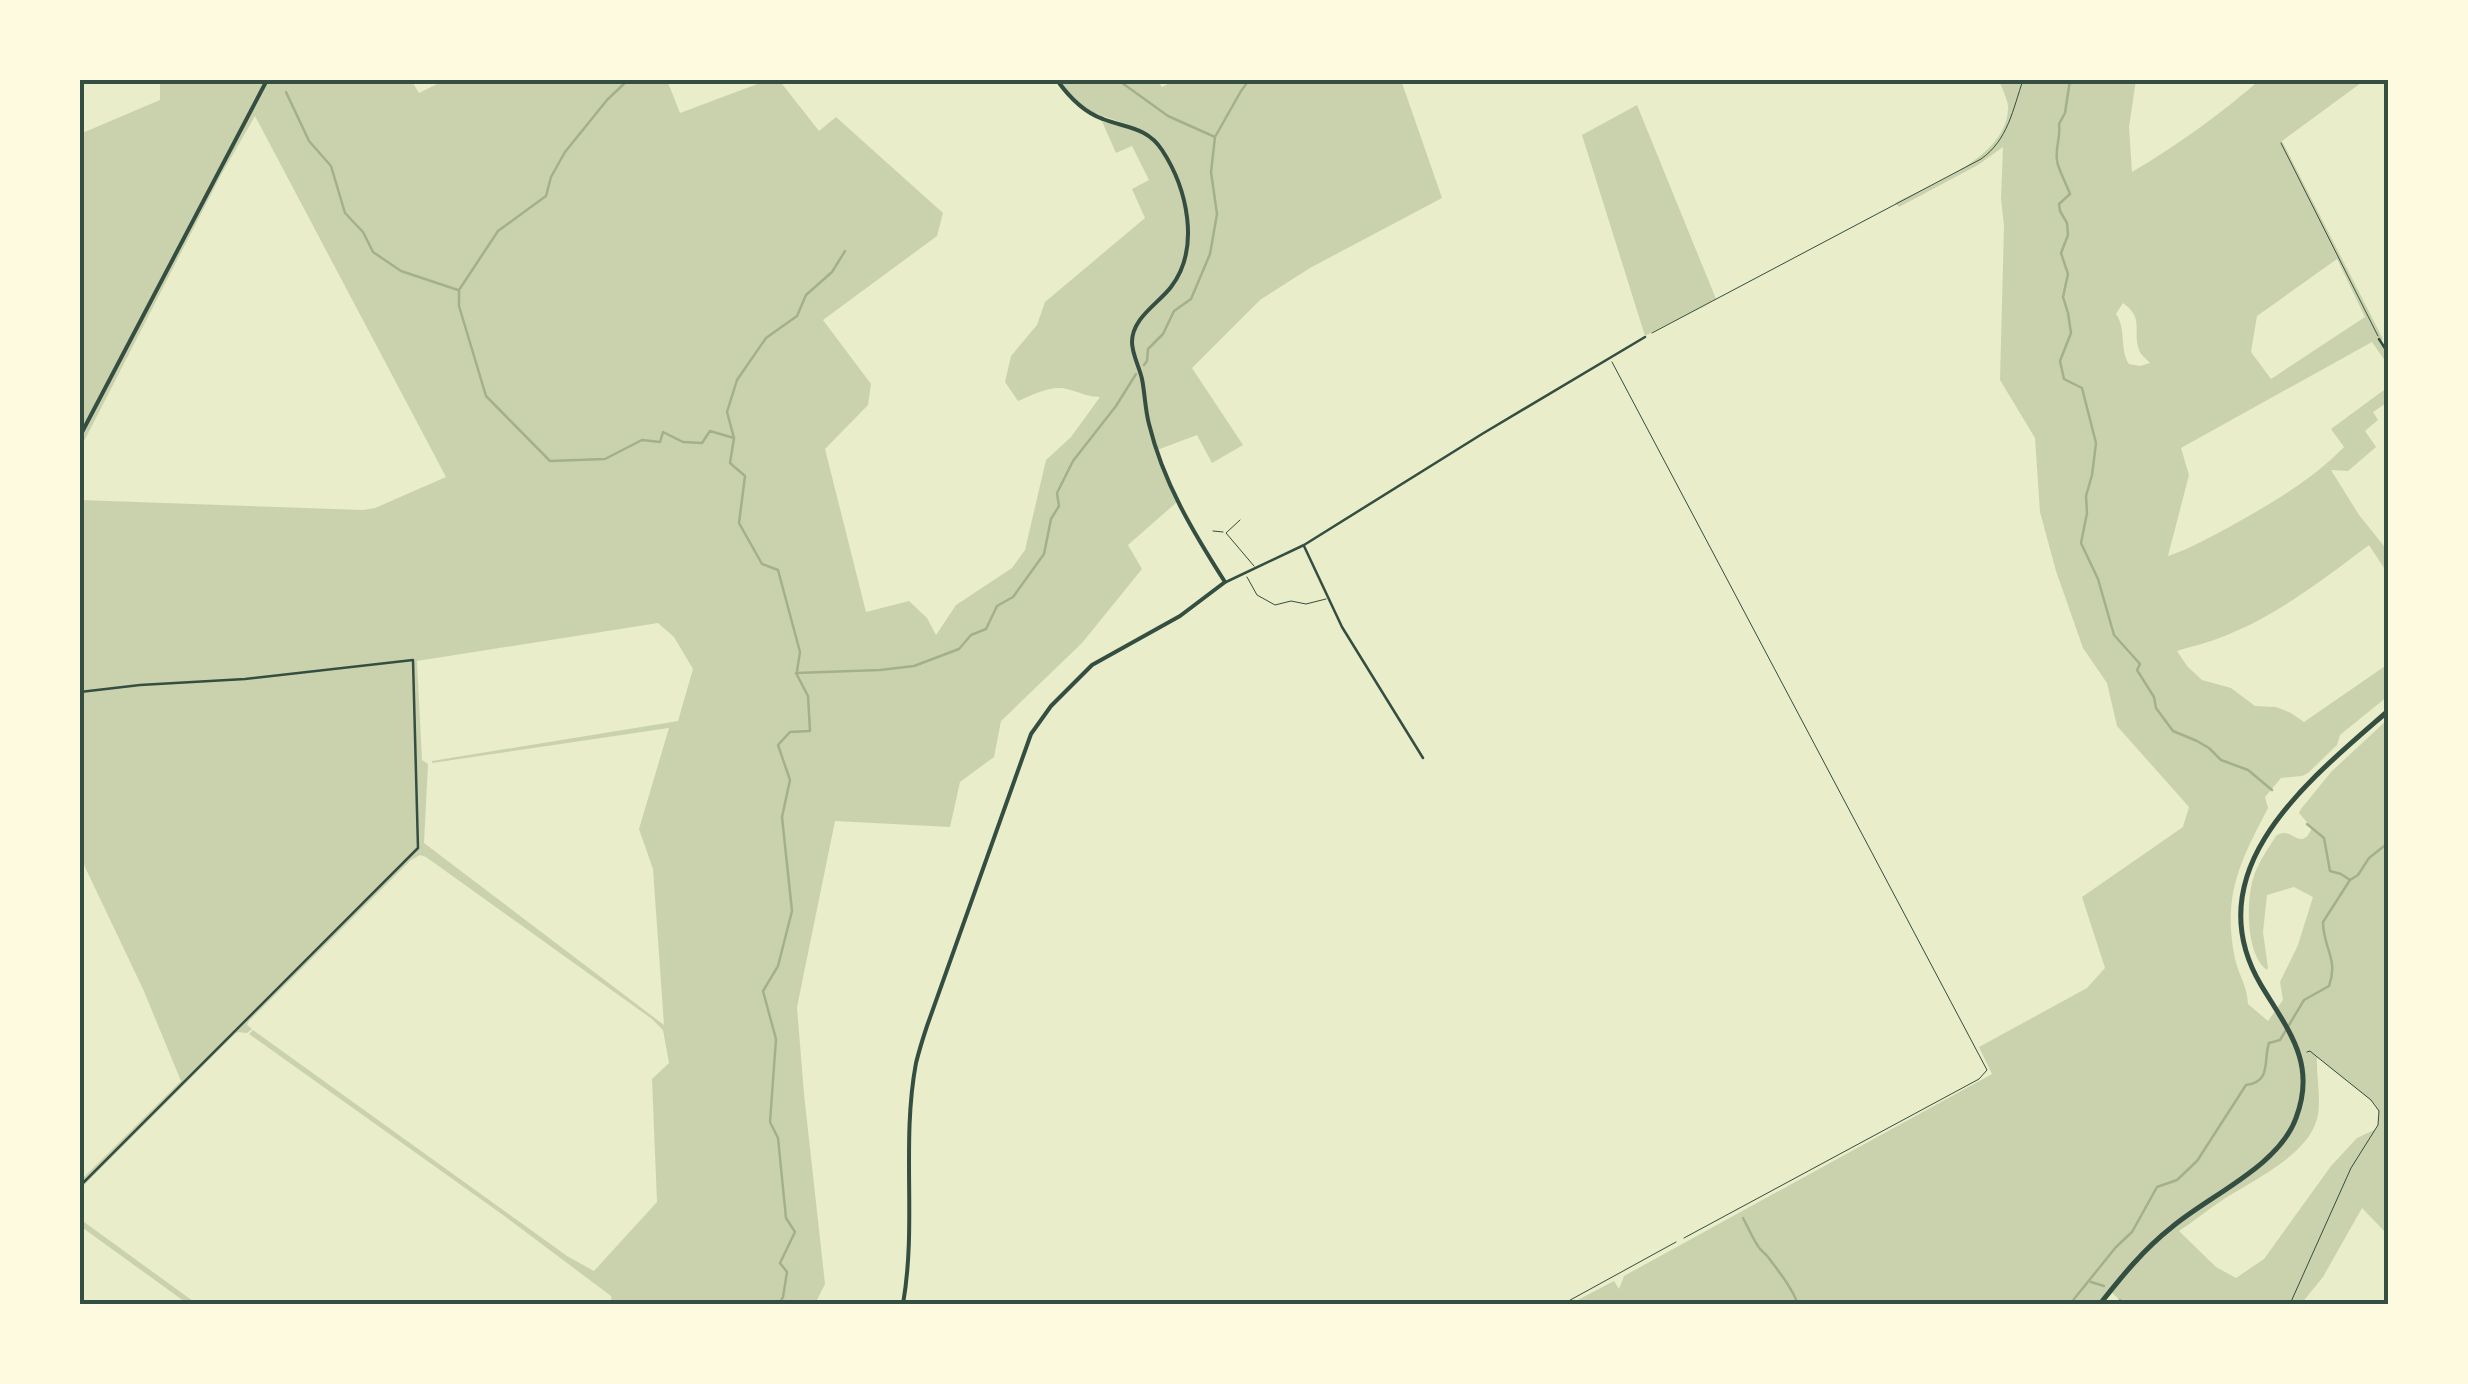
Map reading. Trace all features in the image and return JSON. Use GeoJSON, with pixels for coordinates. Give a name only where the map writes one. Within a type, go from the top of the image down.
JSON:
{"type":"FeatureCollection","features":[{"type":"Feature","properties":{"kind":"main road"},"geometry":{"type":"LineString","coordinates":[[2100,1304],[2157,1239],[2257,1166],[2293,1127],[2304,1083],[2300,1056],[2284,1020],[2255,974],[2243,936],[2241,900],[2249,866],[2262,839],[2281,814],[2341,752],[2388,711]]}},
{"type":"Feature","properties":{"kind":"street"},"geometry":{"type":"LineString","coordinates":[[80,436],[267,80]]}},
{"type":"Feature","properties":{"kind":"street"},"geometry":{"type":"LineString","coordinates":[[1057,80],[1088,112],[1146,132],[1161,148],[1186,210],[1189,231],[1174,285],[1140,320],[1132,340],[1160,462],[1177,503],[1224,582]]}},
{"type":"Feature","properties":{"kind":"street"},"geometry":{"type":"LineString","coordinates":[[904,1304],[916,1062],[1031,734],[1051,706],[1092,665],[1182,614],[1224,582],[1304,545],[1644,337]]}},
{"type":"Feature","properties":{"kind":"street"},"geometry":{"type":"LineString","coordinates":[[2380,339],[2388,354]]}},
{"type":"Feature","properties":{"kind":"street"},"geometry":{"type":"LineString","coordinates":[[1304,545],[1342,627],[1423,758]]}},
{"type":"Feature","properties":{"kind":"street"},"geometry":{"type":"LineString","coordinates":[[80,692],[412,660],[418,848],[80,1186]]}},
{"type":"Feature","properties":{"kind":"lane"},"geometry":{"type":"LineString","coordinates":[[2281,143],[2380,339]]}},
{"type":"Feature","properties":{"kind":"lane"},"geometry":{"type":"LineString","coordinates":[[1226,533],[1240,520]]}},
{"type":"Feature","properties":{"kind":"lane"},"geometry":{"type":"LineString","coordinates":[[1213,531],[1226,533],[1256,568]]}},
{"type":"Feature","properties":{"kind":"lane"},"geometry":{"type":"LineString","coordinates":[[1245,574],[1258,595],[1275,604],[1306,604],[1328,598]]}},
{"type":"Feature","properties":{"kind":"lane"},"geometry":{"type":"LineString","coordinates":[[1563,1304],[1676,1242]]}},
{"type":"Feature","properties":{"kind":"path"},"geometry":{"type":"LineString","coordinates":[[1644,337],[1981,159],[2004,135],[2023,80]]}},
{"type":"Feature","properties":{"kind":"path"},"geometry":{"type":"LineString","coordinates":[[1610,357],[1987,1070],[1979,1078],[1676,1242]]}},
{"type":"Feature","properties":{"kind":"path"},"geometry":{"type":"LineString","coordinates":[[2290,1304],[2348,1174],[2376,1130],[2380,1116],[2374,1103],[2316,1056],[2310,1052],[2300,1056]]}},
{"type":"Feature","properties":{"kind":"green space"},"geometry":{"type":"Polygon","coordinates":[[[160,80],[411,80],[419,93],[445,80],[667,80],[680,113],[768,80],[779,80],[819,131],[836,117],[943,213],[937,236],[823,320],[871,384],[868,405],[825,449],[866,612],[909,601],[927,618],[936,635],[956,605],[1012,568],[1025,550],[1046,460],[1071,437],[1100,397],[1055,388],[1018,401],[1005,382],[1011,356],[1037,325],[1045,302],[1145,218],[1132,189],[1149,180],[1132,146],[1116,153],[1101,119],[1133,126],[1091,111],[1058,80],[1157,80],[1162,87],[1175,80],[1401,80],[1442,198],[1310,268],[1260,300],[1192,368],[1243,445],[1212,463],[1197,435],[1157,450],[1177,502],[1128,545],[1142,569],[1082,643],[1001,721],[994,757],[960,782],[950,827],[835,821],[797,1007],[825,1284],[815,1304],[612,1304],[611,1296],[503,1215],[249,1034],[253,1030],[567,1256],[594,1271],[657,1202],[652,1079],[669,1063],[663,1030],[420,855],[249,1021],[247,1025],[252,1029],[235,1034],[80,1189],[80,1181],[181,1081],[80,849],[80,500],[363,510],[446,477],[255,116],[80,449],[80,134],[160,100],[160,80]],[[658,623],[417,661],[422,760],[428,764],[424,843],[664,1025],[653,869],[639,829],[669,728],[432,761],[678,721],[693,669],[674,637],[658,623]]]}},
{"type":"Feature","properties":{"kind":"green space"},"geometry":{"type":"Polygon","coordinates":[[[1999,80],[2136,80],[2129,127],[2132,172],[2198,129],[2260,80],[2365,80],[2282,141],[2383,339],[2380,341],[2388,355],[2388,365],[2372,342],[2181,448],[2189,475],[2168,556],[2248,517],[2319,470],[2344,447],[2331,429],[2388,387],[2388,402],[2373,412],[2378,420],[2365,431],[2376,447],[2348,471],[2331,470],[2388,551],[2388,574],[2369,545],[2261,619],[2217,639],[2177,651],[2202,680],[2231,688],[2255,706],[2276,707],[2304,722],[2388,664],[2388,696],[2340,735],[2337,745],[2308,773],[2281,778],[2265,797],[2268,808],[2236,880],[2231,916],[2235,959],[2248,1004],[2268,1021],[2283,1000],[2280,982],[2298,945],[2313,897],[2294,887],[2267,895],[2263,932],[2267,970],[2251,941],[2249,901],[2255,873],[2276,836],[2287,833],[2304,839],[2308,835],[2312,828],[2299,813],[2301,809],[2331,772],[2388,719],[2388,1235],[2362,1208],[2323,1277],[2301,1304],[2124,1304],[2110,1291],[2100,1304],[1570,1304],[1614,1281],[1619,1289],[1624,1276],[1992,1074],[1979,1047],[2087,988],[2105,968],[2082,897],[2183,827],[2189,807],[2117,726],[2107,683],[2083,648],[2040,512],[2035,438],[2000,380],[2003,147],[1978,165],[1899,207],[1895,203],[1964,167],[1994,142],[2004,127],[2008,110],[1999,80]],[[2337,259],[2257,316],[2251,352],[2271,379],[2365,317],[2337,259]],[[2123,303],[2116,314],[2129,364],[2150,363],[2139,350],[2134,314],[2123,303]],[[2317,1057],[2317,1119],[2311,1132],[2291,1156],[2179,1231],[2216,1267],[2236,1278],[2264,1259],[2331,1166],[2357,1138],[2376,1129],[2379,1116],[2374,1103],[2317,1057]]]}},
{"type":"Feature","properties":{"kind":"green space"},"geometry":{"type":"Polygon","coordinates":[[[1637,105],[1716,299],[1645,336],[1582,135],[1637,105]]]}},
{"type":"Feature","properties":{"kind":"green space"},"geometry":{"type":"Polygon","coordinates":[[[80,1219],[197,1304],[188,1304],[80,1226],[80,1219]]]}},
{"type":"Feature","properties":{"kind":"waterway"},"geometry":{"type":"LineString","coordinates":[[628,80],[565,152],[546,196],[498,231],[459,290],[459,306],[486,396],[550,461],[605,459],[642,440],[660,442],[663,432],[683,442],[702,443],[710,431],[734,438]]}},
{"type":"Feature","properties":{"kind":"waterway"},"geometry":{"type":"LineString","coordinates":[[1118,80],[1168,116],[1215,137]]}},
{"type":"Feature","properties":{"kind":"waterway"},"geometry":{"type":"LineString","coordinates":[[1144,365],[1148,349],[1163,334],[1174,311],[1191,299],[1210,254],[1217,214],[1211,172],[1215,137],[1249,80]]}},
{"type":"Feature","properties":{"kind":"waterway"},"geometry":{"type":"LineString","coordinates":[[2070,80],[2057,151],[2070,194],[2059,204],[2067,223],[2068,235],[2061,253],[2068,274],[2063,297],[2071,333],[2060,361],[2064,379],[2082,388],[2096,443],[2081,543],[2098,579],[2114,635],[2140,664],[2137,670],[2173,731],[2209,748],[2221,760],[2248,770],[2272,790]]}},
{"type":"Feature","properties":{"kind":"waterway"},"geometry":{"type":"LineString","coordinates":[[286,92],[309,141],[331,166],[345,213],[363,232],[373,252],[401,271],[458,290]]}},
{"type":"Feature","properties":{"kind":"waterway"},"geometry":{"type":"LineString","coordinates":[[797,671],[800,652],[778,570],[762,564],[739,523],[745,476],[730,463],[734,438],[727,412],[737,380],[766,338],[797,316],[806,295],[832,272],[845,251]]}},
{"type":"Feature","properties":{"kind":"waterway"},"geometry":{"type":"LineString","coordinates":[[779,1304],[787,1272],[780,1263],[795,1232],[786,1218],[778,1138],[770,1122],[776,1039],[763,991],[778,966],[792,911],[782,817],[790,780],[778,745],[790,732],[810,731],[808,696],[796,673],[914,666],[959,649],[971,635],[986,629],[997,606],[1013,597],[1044,554],[1051,519],[1059,506],[1057,493],[1073,461],[1136,374]]}},
{"type":"Feature","properties":{"kind":"waterway"},"geometry":{"type":"LineString","coordinates":[[2307,824],[2324,838],[2330,871],[2350,880]]}},
{"type":"Feature","properties":{"kind":"waterway"},"geometry":{"type":"LineString","coordinates":[[2070,1304],[2132,1232],[2157,1187],[2177,1180],[2197,1161],[2246,1085],[2260,1080],[2269,1043],[2280,1040],[2304,1000],[2329,986],[2332,968],[2323,922],[2350,880],[2388,843]]}},
{"type":"Feature","properties":{"kind":"waterway"},"geometry":{"type":"LineString","coordinates":[[1743,1218],[1798,1304]]}},
{"type":"Feature","properties":{"kind":"waterway"},"geometry":{"type":"LineString","coordinates":[[2091,1282],[2104,1286]]}},
{"type":"Feature","properties":{"kind":"waterway"},"geometry":{"type":"LineString","coordinates":[[2120,1300],[2124,1304]]}}]}
